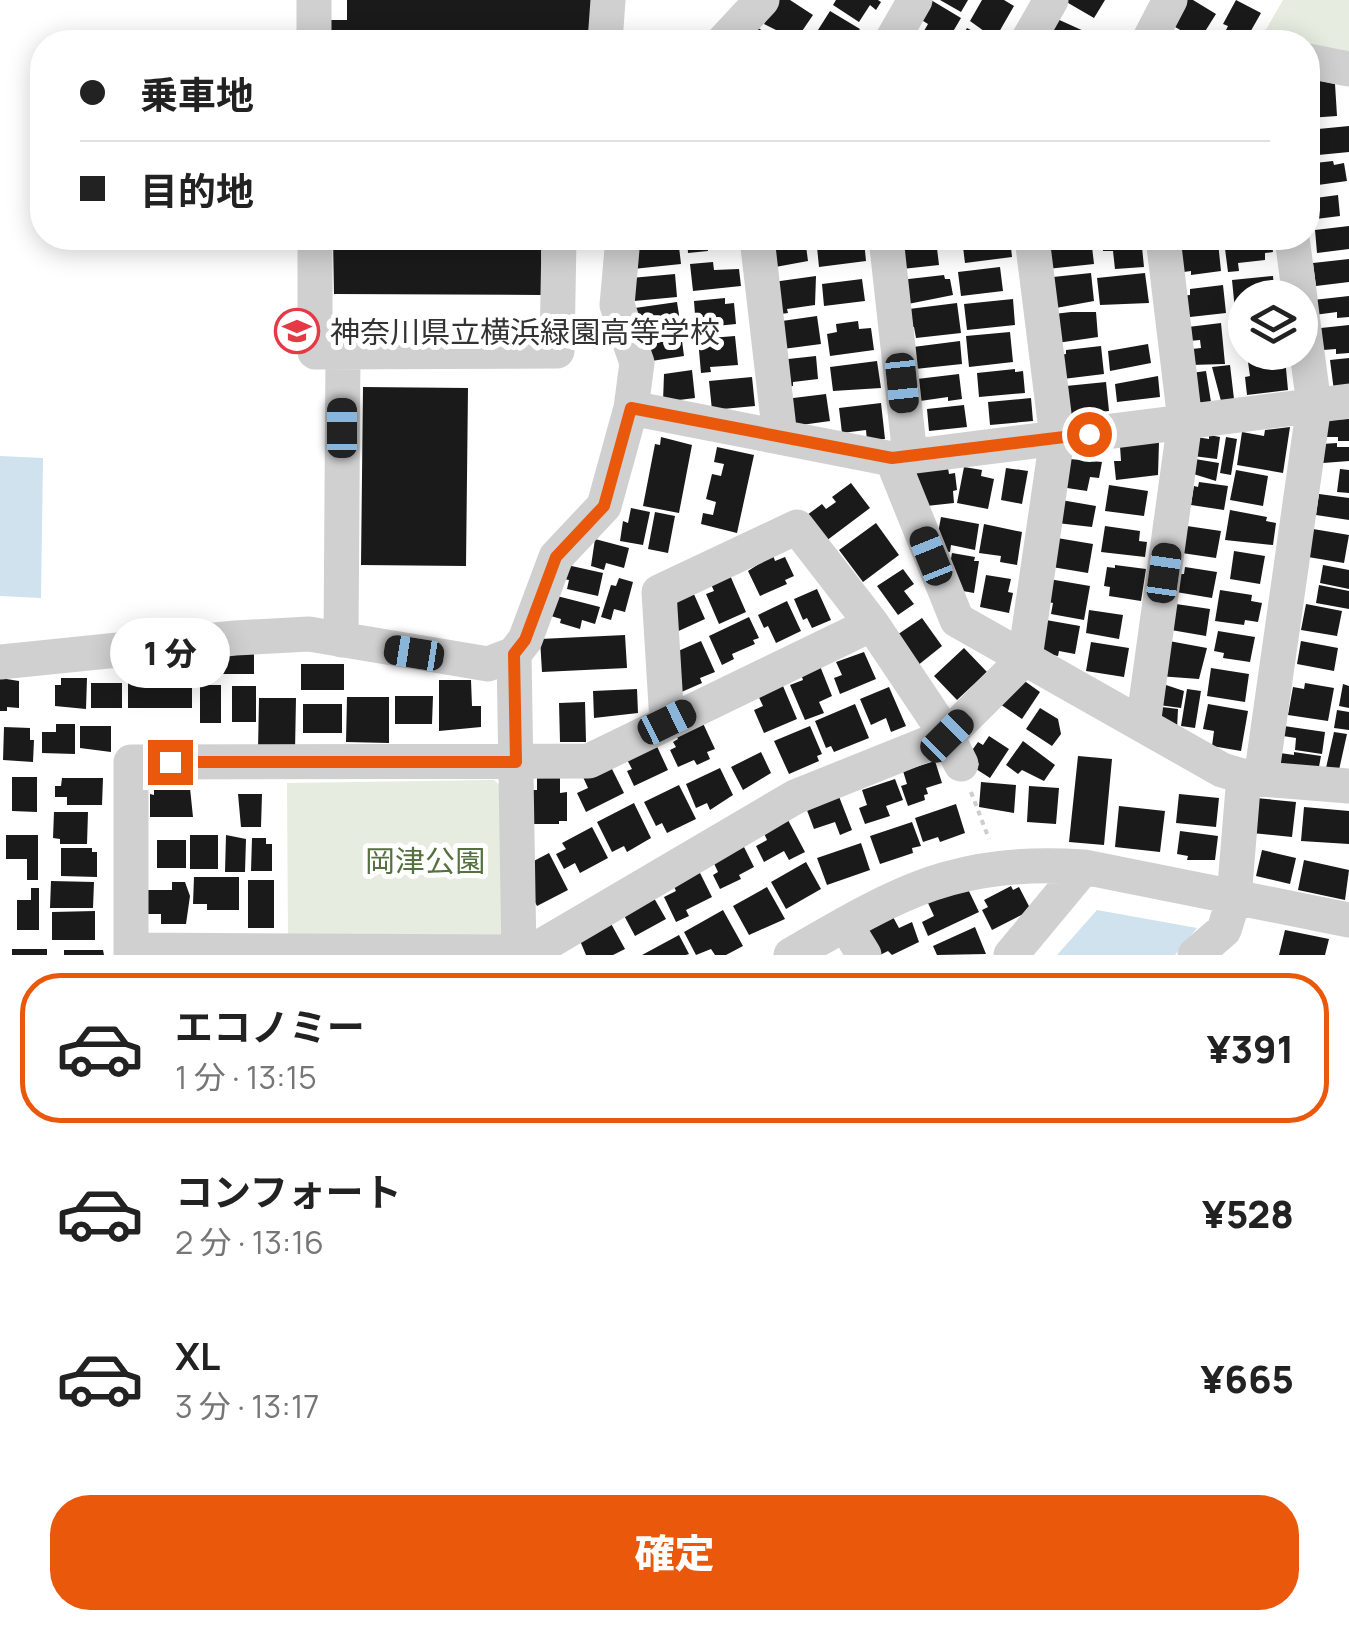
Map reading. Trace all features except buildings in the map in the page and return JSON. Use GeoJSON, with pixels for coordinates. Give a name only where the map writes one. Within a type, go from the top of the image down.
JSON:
{"type":"FeatureCollection","features":[{"type":"Feature","properties":{"kind":"street"},"geometry":{"type":"LineString","coordinates":[[314,0],[314,30]]}},
{"type":"Feature","properties":{"kind":"street"},"geometry":{"type":"LineString","coordinates":[[606,30],[608,0]]}},
{"type":"Feature","properties":{"kind":"street"},"geometry":{"type":"LineString","coordinates":[[733,30],[762,0]]}},
{"type":"Feature","properties":{"kind":"street"},"geometry":{"type":"LineString","coordinates":[[898,30],[915,0]]}},
{"type":"Feature","properties":{"kind":"street"},"geometry":{"type":"LineString","coordinates":[[1034,30],[1051,0]]}},
{"type":"Feature","properties":{"kind":"street"},"geometry":{"type":"LineString","coordinates":[[1154,30],[1170,0]]}},
{"type":"Feature","properties":{"kind":"street"},"geometry":{"type":"LineString","coordinates":[[1320,63],[1349,69]]}},
{"type":"Feature","properties":{"kind":"street"},"geometry":{"type":"LineString","coordinates":[[315,250],[315,352],[557,351],[559,250]]}},
{"type":"Feature","properties":{"kind":"street"},"geometry":{"type":"LineString","coordinates":[[0,662],[309,634],[488,664],[514,654],[525,640],[556,557],[604,506],[631,408],[636,364],[617,304],[622,250]]}},
{"type":"Feature","properties":{"kind":"street"},"geometry":{"type":"LineString","coordinates":[[758,250],[780,437]]}},
{"type":"Feature","properties":{"kind":"street"},"geometry":{"type":"LineString","coordinates":[[887,250],[902,457],[957,620],[1222,770],[1253,778],[1349,786]]}},
{"type":"Feature","properties":{"kind":"street"},"geometry":{"type":"LineString","coordinates":[[872,624],[589,761],[131,762],[131,952],[518,954],[538,948],[795,797],[954,750],[1025,658],[1057,438],[1034,250]]}},
{"type":"Feature","properties":{"kind":"street"},"geometry":{"type":"LineString","coordinates":[[1143,725],[1185,421],[1164,250]]}},
{"type":"Feature","properties":{"kind":"street"},"geometry":{"type":"LineString","coordinates":[[1294,250],[1298,280]]}},
{"type":"Feature","properties":{"kind":"street"},"geometry":{"type":"LineString","coordinates":[[342,640],[343,352]]}},
{"type":"Feature","properties":{"kind":"street"},"geometry":{"type":"LineString","coordinates":[[1195,955],[1224,930],[1234,898],[1253,778],[1332,403],[1318,358]]}},
{"type":"Feature","properties":{"kind":"street"},"geometry":{"type":"LineString","coordinates":[[631,408],[902,457],[1332,403]]}},
{"type":"Feature","properties":{"kind":"street"},"geometry":{"type":"LineString","coordinates":[[667,722],[660,592],[797,526],[872,624],[954,750]]}},
{"type":"Feature","properties":{"kind":"street"},"geometry":{"type":"LineString","coordinates":[[514,654],[518,954]]}},
{"type":"Feature","properties":{"kind":"street"},"geometry":{"type":"LineString","coordinates":[[791,955],[890,898],[994,855],[1084,867],[1349,920]]}},
{"type":"Feature","properties":{"kind":"street"},"geometry":{"type":"LineString","coordinates":[[1011,955],[1084,867]]}},
{"type":"Feature","properties":{"kind":"street"},"geometry":{"type":"LineString","coordinates":[[845,924],[864,955]]}},
{"type":"Feature","properties":{"kind":"path"},"geometry":{"type":"LineString","coordinates":[[954,750],[994,855]]}},
{"type":"Feature","properties":{"kind":"green space"},"geometry":{"type":"Polygon","coordinates":[[[1283,0],[1349,0],[1349,56],[1320,50],[1320,30],[1266,30],[1283,0]]]}},
{"type":"Feature","properties":{"kind":"green space","name":"岡津公園"},"geometry":{"type":"Polygon","coordinates":[[[494,780],[504,789],[505,935],[288,937],[287,783],[494,780]]]}},
{"type":"Feature","properties":{"kind":"water"},"geometry":{"type":"Polygon","coordinates":[[[0,456],[43,458],[41,598],[0,596],[0,456]]]}},
{"type":"Feature","properties":{"kind":"water"},"geometry":{"type":"Polygon","coordinates":[[[1097,910],[1197,928],[1175,955],[1057,955],[1097,910]]]}},
{"type":"Feature","properties":{"kind":"place","name":"神奈川県立横浜緑園高等学校"},"geometry":{"type":"Point","coordinates":[297,331]}},
{"type":"Feature","properties":{"kind":"route"},"geometry":{"type":"LineString","coordinates":[[170,762],[516,762],[514,654],[525,640],[556,557],[604,506],[631,408],[892,458],[1089,434]]}}]}
